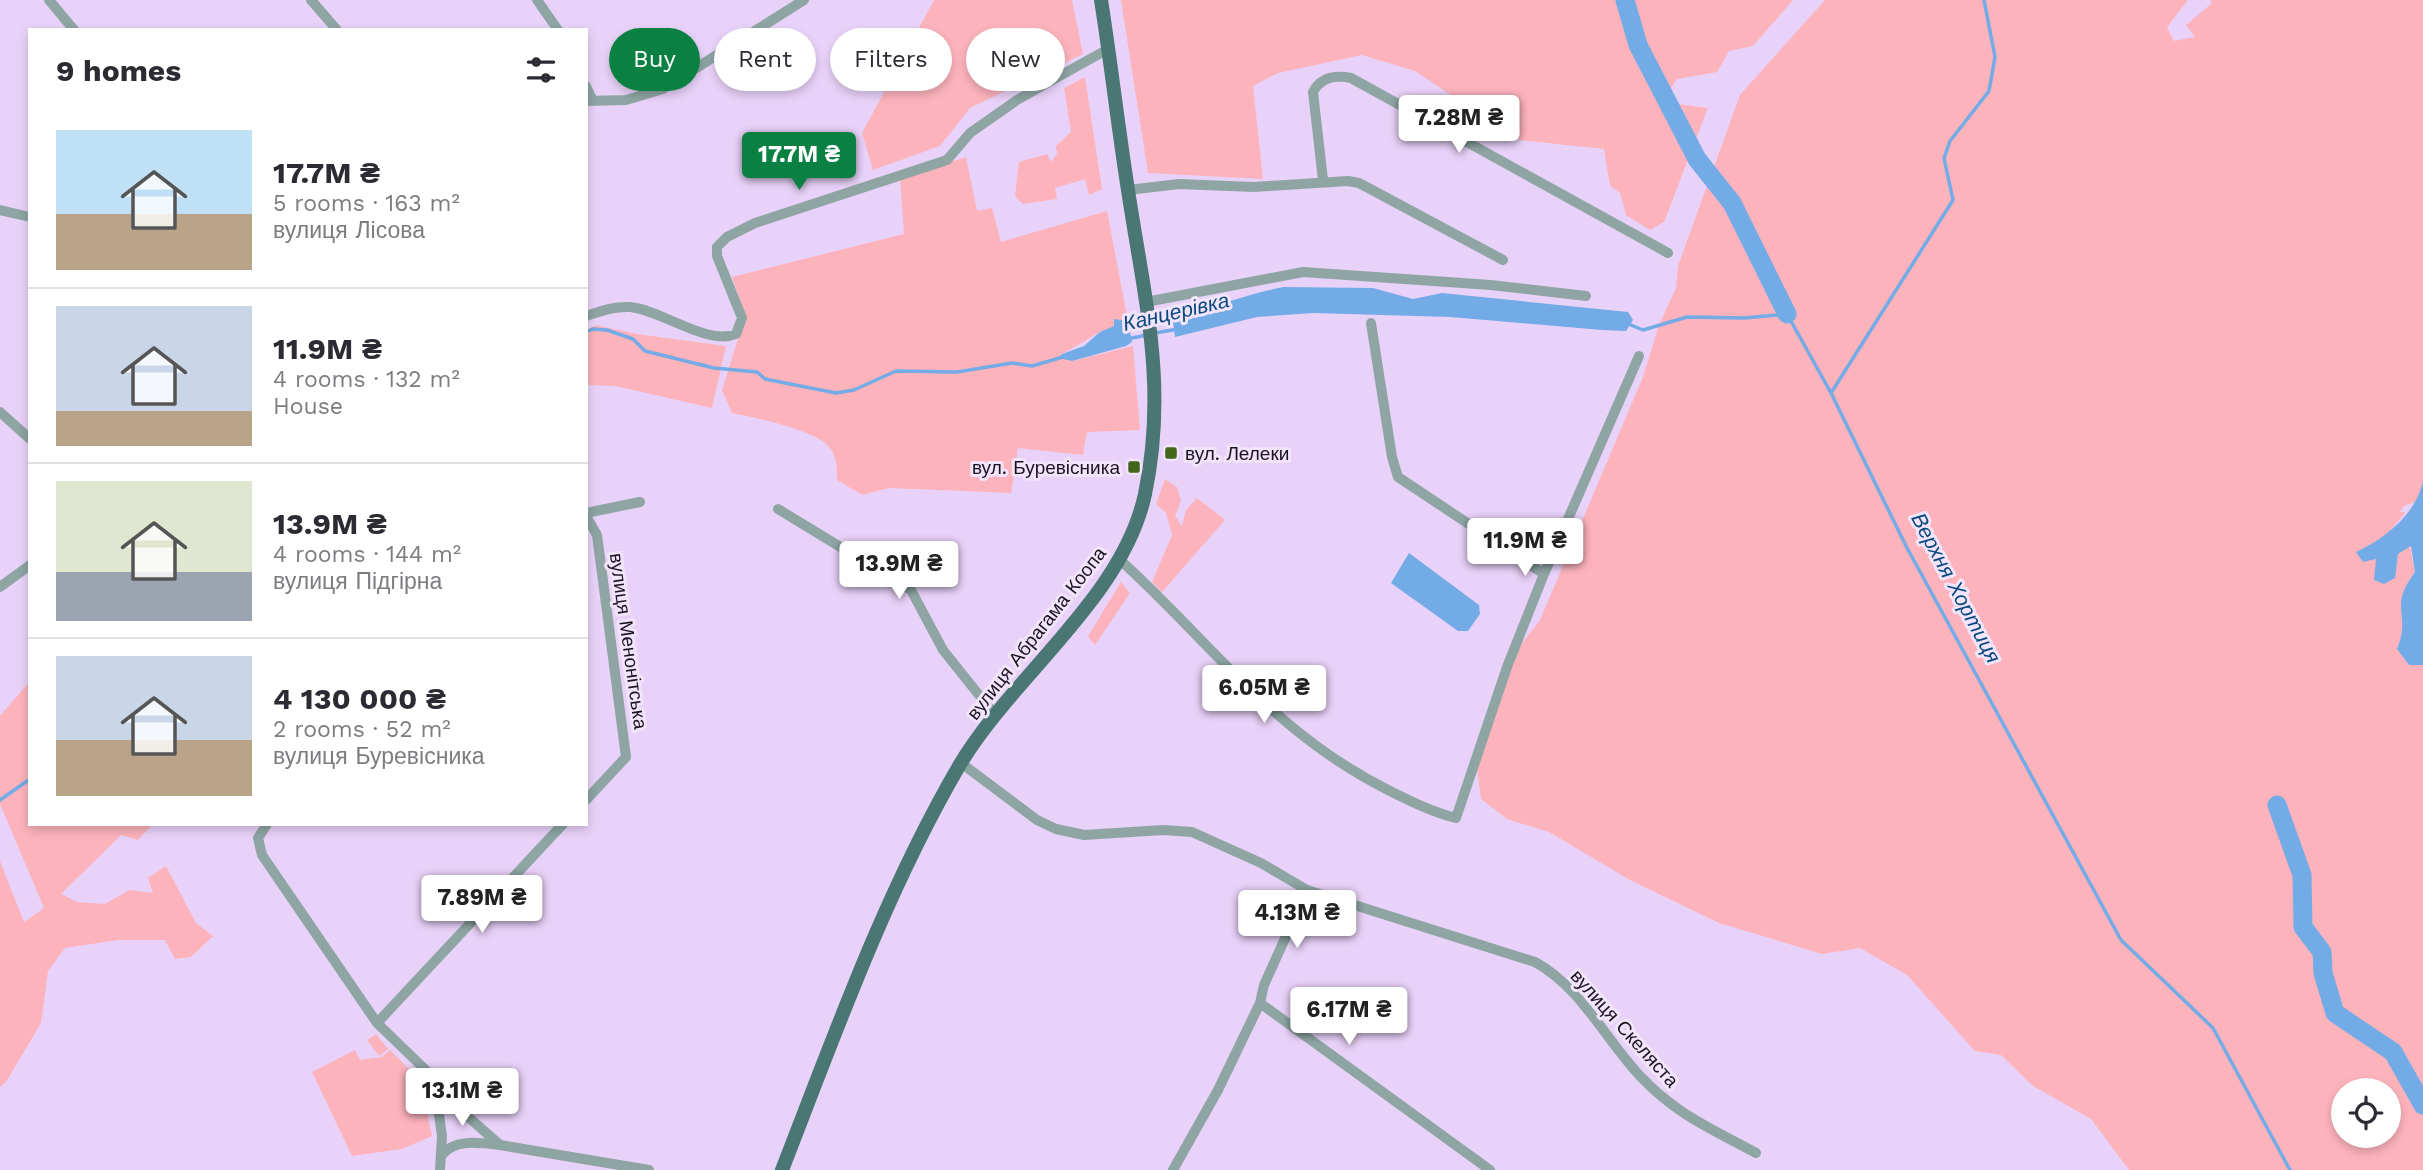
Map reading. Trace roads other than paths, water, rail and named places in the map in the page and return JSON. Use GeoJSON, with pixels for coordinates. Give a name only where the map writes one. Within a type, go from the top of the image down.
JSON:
{"type":"FeatureCollection","features":[{"type":"Feature","properties":{"kind":"main road","name":"вулиця Абрагама Коопа"},"geometry":{"type":"LineString","coordinates":[[782,1170],[896,891],[961,763],[995,715],[1040,664],[1119,559],[1144,498],[1154,443],[1156,375],[1101,0]]}},
{"type":"Feature","properties":{"kind":"street"},"geometry":{"type":"LineString","coordinates":[[49,0],[72,28]]}},
{"type":"Feature","properties":{"kind":"street"},"geometry":{"type":"LineString","coordinates":[[311,0],[335,28]]}},
{"type":"Feature","properties":{"kind":"street"},"geometry":{"type":"LineString","coordinates":[[537,0],[557,28]]}},
{"type":"Feature","properties":{"kind":"street"},"geometry":{"type":"LineString","coordinates":[[590,101],[626,100],[663,89],[804,0]]}},
{"type":"Feature","properties":{"kind":"street"},"geometry":{"type":"LineString","coordinates":[[588,315],[613,307],[632,307],[719,338],[736,334],[742,318],[717,256],[717,247],[727,237],[755,223],[947,160],[970,133],[986,121],[1063,73],[1108,49]]}},
{"type":"Feature","properties":{"kind":"street"},"geometry":{"type":"LineString","coordinates":[[1323,180],[1312,92],[1319,82],[1333,77],[1351,78],[1668,253]]}},
{"type":"Feature","properties":{"kind":"street"},"geometry":{"type":"LineString","coordinates":[[1128,190],[1179,184],[1270,186],[1323,180],[1359,183],[1503,260]]}},
{"type":"Feature","properties":{"kind":"street"},"geometry":{"type":"LineString","coordinates":[[0,209],[28,216]]}},
{"type":"Feature","properties":{"kind":"street"},"geometry":{"type":"LineString","coordinates":[[1146,302],[1303,272],[1491,285],[1587,296]]}},
{"type":"Feature","properties":{"kind":"street"},"geometry":{"type":"LineString","coordinates":[[1371,323],[1390,446],[1398,477],[1544,574]]}},
{"type":"Feature","properties":{"kind":"street"},"geometry":{"type":"LineString","coordinates":[[1119,559],[1248,691],[1305,740],[1367,779],[1433,812],[1456,818],[1507,667],[1544,574],[1639,356]]}},
{"type":"Feature","properties":{"kind":"street"},"geometry":{"type":"LineString","coordinates":[[0,412],[28,437]]}},
{"type":"Feature","properties":{"kind":"street"},"geometry":{"type":"LineString","coordinates":[[588,514],[639,502]]}},
{"type":"Feature","properties":{"kind":"street"},"geometry":{"type":"LineString","coordinates":[[778,509],[911,590],[943,650],[995,715]]}},
{"type":"Feature","properties":{"kind":"street","name":"вулиця Менонітська"},"geometry":{"type":"LineString","coordinates":[[588,518],[597,535],[626,757],[588,798]]}},
{"type":"Feature","properties":{"kind":"street"},"geometry":{"type":"LineString","coordinates":[[0,587],[28,566]]}},
{"type":"Feature","properties":{"kind":"street","name":"вулиця Скеляста"},"geometry":{"type":"LineString","coordinates":[[961,763],[1037,820],[1056,829],[1084,835],[1192,832],[1261,863],[1307,890],[1494,948],[1545,967],[1588,1009],[1623,1058],[1675,1108],[1756,1153]]}},
{"type":"Feature","properties":{"kind":"street"},"geometry":{"type":"LineString","coordinates":[[266,826],[258,838],[262,855],[377,1023],[466,1115],[500,1145]]}},
{"type":"Feature","properties":{"kind":"street"},"geometry":{"type":"LineString","coordinates":[[377,1023],[561,826]]}},
{"type":"Feature","properties":{"kind":"street"},"geometry":{"type":"LineString","coordinates":[[1173,1170],[1218,1090],[1260,1003],[1264,985],[1307,890]]}},
{"type":"Feature","properties":{"kind":"street"},"geometry":{"type":"LineString","coordinates":[[1260,1003],[1490,1170]]}},
{"type":"Feature","properties":{"kind":"street"},"geometry":{"type":"LineString","coordinates":[[433,1078],[442,1155],[440,1170]]}},
{"type":"Feature","properties":{"kind":"street"},"geometry":{"type":"LineString","coordinates":[[442,1155],[447,1149],[463,1144],[500,1145],[649,1170]]}},
{"type":"Feature","properties":{"kind":"water"},"geometry":{"type":"Polygon","coordinates":[[[1284,287],[1373,288],[1413,299],[1442,293],[1628,312],[1633,320],[1626,331],[1450,317],[1313,313],[1257,317],[1175,337],[1172,313],[1200,309],[1284,287]]]}},
{"type":"Feature","properties":{"kind":"water"},"geometry":{"type":"Polygon","coordinates":[[[1114,319],[1128,321],[1132,342],[1072,361],[1059,358],[1062,354],[1084,346],[1100,332],[1114,326],[1114,319]]]}},
{"type":"Feature","properties":{"kind":"water"},"geometry":{"type":"Polygon","coordinates":[[[2423,480],[2423,665],[2409,665],[2397,649],[2402,627],[2402,594],[2415,572],[2411,546],[2398,554],[2395,578],[2384,584],[2374,580],[2376,559],[2363,562],[2356,552],[2389,532],[2407,514],[2420,492],[2423,480]]]}},
{"type":"Feature","properties":{"kind":"water"},"geometry":{"type":"Polygon","coordinates":[[[1409,553],[1479,605],[1480,614],[1468,631],[1458,631],[1391,583],[1409,553]]]}},
{"type":"Feature","properties":{"kind":"waterway","name":"Верхня Хортиця"},"geometry":{"type":"LineString","coordinates":[[1625,0],[1638,45],[1697,159],[1732,203],[1787,314]]}},
{"type":"Feature","properties":{"kind":"waterway","name":"Верхня Хортиця"},"geometry":{"type":"LineString","coordinates":[[1984,0],[1995,57],[1989,91],[1950,141],[1944,158],[1953,200],[1831,393],[1906,546],[2121,940],[2213,1028],[2290,1170]]}},
{"type":"Feature","properties":{"kind":"waterway","name":"Канцерівка"},"geometry":{"type":"LineString","coordinates":[[1626,323],[1643,330],[1687,317],[1744,318],[1787,314],[1831,393]]}},
{"type":"Feature","properties":{"kind":"waterway","name":"Канцерівка"},"geometry":{"type":"LineString","coordinates":[[1155,333],[1178,329]]}},
{"type":"Feature","properties":{"kind":"waterway","name":"Канцерівка"},"geometry":{"type":"LineString","coordinates":[[588,331],[607,330],[633,339],[645,351],[714,368],[757,372],[765,379],[836,393],[854,390],[896,371],[957,372],[1012,363],[1032,366],[1063,357]]}},
{"type":"Feature","properties":{"kind":"waterway","name":"Канцерівка"},"geometry":{"type":"LineString","coordinates":[[1127,339],[1147,335]]}},
{"type":"Feature","properties":{"kind":"waterway","name":"Канцерівка"},"geometry":{"type":"LineString","coordinates":[[0,800],[28,780]]}},
{"type":"Feature","properties":{"kind":"waterway","name":"Верхня Хортиця"},"geometry":{"type":"LineString","coordinates":[[2277,805],[2302,875],[2303,927],[2322,952],[2323,973],[2335,1013],[2393,1052],[2423,1105]]}},
{"type":"Feature","properties":{"kind":"place","name":"вул. Лелеки"},"geometry":{"type":"Point","coordinates":[1171,453]}},
{"type":"Feature","properties":{"kind":"place","name":"вул. Буревісника"},"geometry":{"type":"Point","coordinates":[1134,467]}}]}
